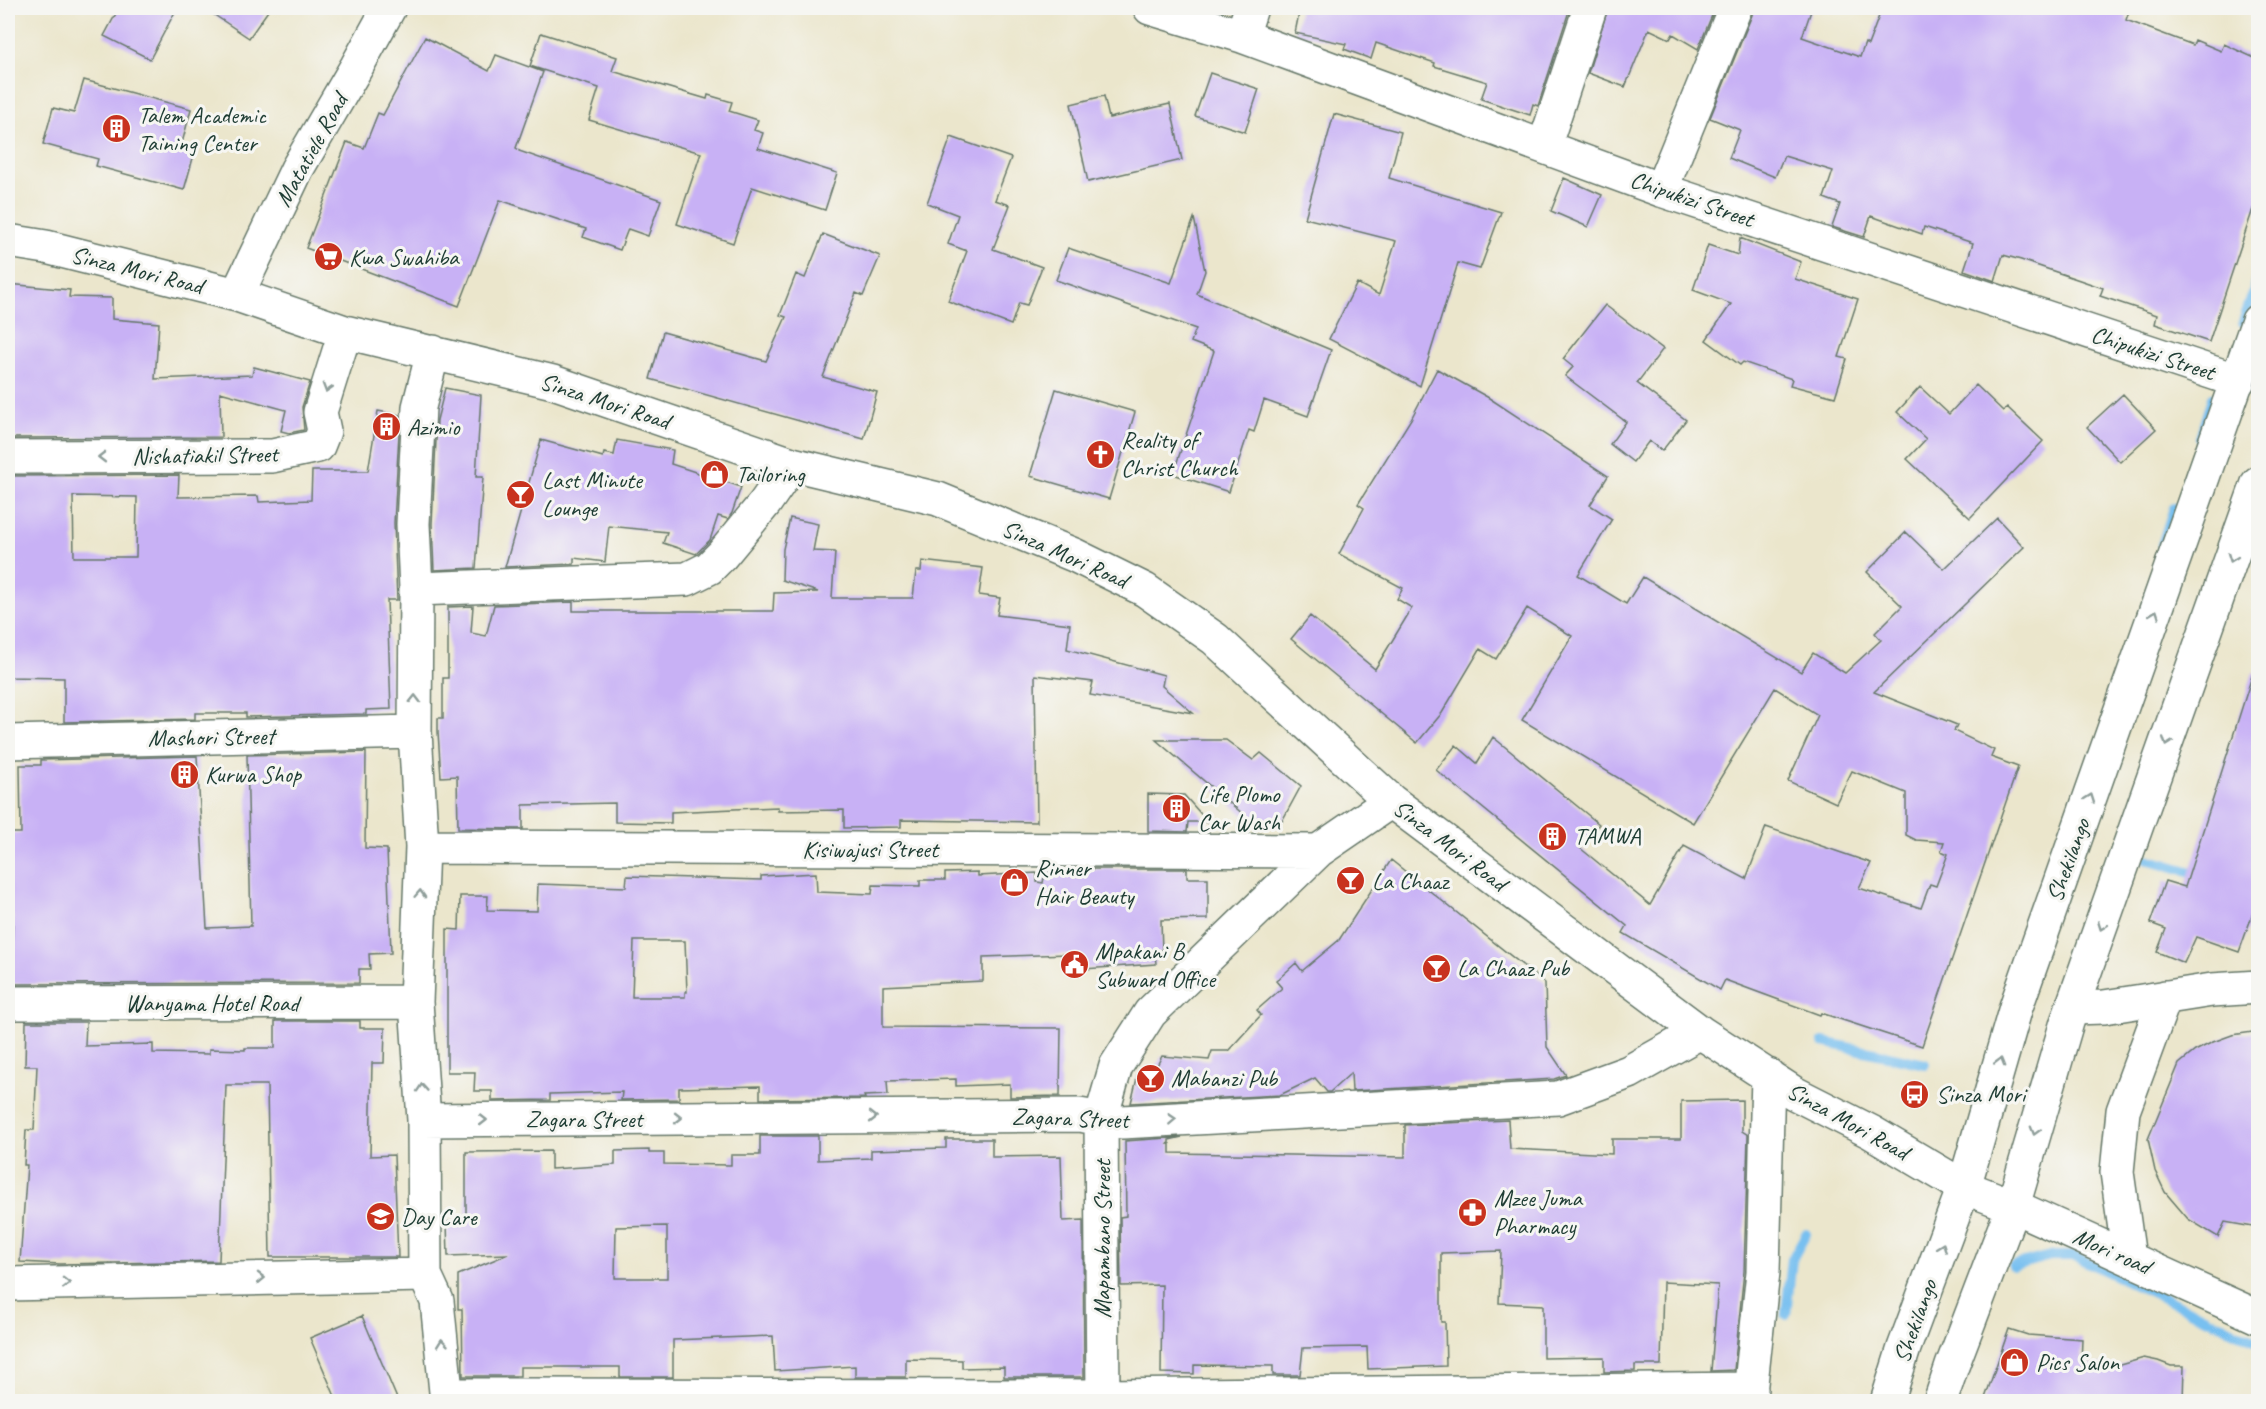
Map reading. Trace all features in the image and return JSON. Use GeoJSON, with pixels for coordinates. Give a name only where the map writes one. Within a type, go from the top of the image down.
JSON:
{"type":"FeatureCollection","features":[{"type":"Feature","properties":{"kind":"street","name":"Matatiele Road"},"geometry":{"type":"LineString","coordinates":[[237,295],[297,169],[389,8]]}},
{"type":"Feature","properties":{"kind":"street","name":"Chipukizi Street"},"geometry":{"type":"LineString","coordinates":[[1150,8],[1246,22],[1544,147],[1661,190],[2238,381]]}},
{"type":"Feature","properties":{"kind":"street"},"geometry":{"type":"LineString","coordinates":[[1544,147],[1590,8]]}},
{"type":"Feature","properties":{"kind":"street"},"geometry":{"type":"LineString","coordinates":[[1661,190],[1735,8]]}},
{"type":"Feature","properties":{"kind":"street","name":"Sinza Mori Road"},"geometry":{"type":"LineString","coordinates":[[8,241],[46,247],[237,295],[345,332],[553,382],[792,464],[938,500],[1074,555],[1145,590],[1215,639],[1390,801],[1700,1032],[1794,1093],[1870,1132],[1964,1187]]}},
{"type":"Feature","properties":{"kind":"street","name":"Shekilango"},"geometry":{"type":"LineString","coordinates":[[1887,1401],[1904,1348],[1964,1187],[2016,1006],[2259,321]]}},
{"type":"Feature","properties":{"kind":"street","name":"Nishatiakil Street"},"geometry":{"type":"LineString","coordinates":[[8,457],[272,456],[318,446],[324,431],[320,412],[345,332]]}},
{"type":"Feature","properties":{"kind":"street"},"geometry":{"type":"LineString","coordinates":[[433,352],[419,407],[413,524],[416,589],[415,732],[422,847],[416,1002],[424,1120],[425,1275],[437,1301],[447,1398],[1103,1399],[1750,1395],[1763,1272],[1767,1075]]}},
{"type":"Feature","properties":{"kind":"street"},"geometry":{"type":"LineString","coordinates":[[416,589],[687,579],[709,568],[722,555],[765,503],[792,464]]}},
{"type":"Feature","properties":{"kind":"street","name":"Shekilango"},"geometry":{"type":"LineString","coordinates":[[1940,1401],[2013,1206],[2073,1008],[2259,483]]}},
{"type":"Feature","properties":{"kind":"street","name":"Mashori Street"},"geometry":{"type":"LineString","coordinates":[[8,742],[415,732]]}},
{"type":"Feature","properties":{"kind":"street","name":"Mapambano Street"},"geometry":{"type":"LineString","coordinates":[[1103,1399],[1101,1118],[1116,1066],[1150,1013],[1318,851],[1390,801]]}},
{"type":"Feature","properties":{"kind":"street","name":"Kisiwajusi Street"},"geometry":{"type":"LineString","coordinates":[[422,847],[1318,851]]}},
{"type":"Feature","properties":{"kind":"street"},"geometry":{"type":"LineString","coordinates":[[2073,1008],[2104,1007],[2212,990],[2259,987]]}},
{"type":"Feature","properties":{"kind":"street"},"geometry":{"type":"LineString","coordinates":[[2129,1258],[2117,1172],[2123,1112],[2165,998]]}},
{"type":"Feature","properties":{"kind":"street","name":"Wanyama Hotel Road"},"geometry":{"type":"LineString","coordinates":[[8,1003],[416,1002]]}},
{"type":"Feature","properties":{"kind":"street","name":"Zagara Street"},"geometry":{"type":"LineString","coordinates":[[424,1120],[1067,1115],[1122,1122],[1558,1098],[1629,1072],[1700,1032]]}},
{"type":"Feature","properties":{"kind":"street","name":"Mori road"},"geometry":{"type":"LineString","coordinates":[[1964,1187],[2013,1206],[2259,1317]]}},
{"type":"Feature","properties":{"kind":"street"},"geometry":{"type":"LineString","coordinates":[[8,1284],[425,1275]]}},
{"type":"Feature","properties":{"kind":"building"},"geometry":{"type":"Polygon","coordinates":[[[119,8],[177,8],[150,59],[104,36],[119,8]]]}},
{"type":"Feature","properties":{"kind":"building"},"geometry":{"type":"Polygon","coordinates":[[[204,8],[270,8],[249,38],[204,8]]]}},
{"type":"Feature","properties":{"kind":"building"},"geometry":{"type":"Polygon","coordinates":[[[1300,8],[1570,8],[1538,106],[1533,104],[1530,115],[1481,99],[1487,82],[1434,66],[1435,63],[1376,43],[1371,59],[1344,49],[1346,44],[1295,33],[1300,8]]]}},
{"type":"Feature","properties":{"kind":"building"},"geometry":{"type":"Polygon","coordinates":[[[1608,8],[1715,8],[1698,49],[1673,34],[1670,39],[1649,29],[1625,87],[1588,73],[1608,8]]]}},
{"type":"Feature","properties":{"kind":"building"},"geometry":{"type":"Polygon","coordinates":[[[1753,8],[1812,8],[1802,37],[1860,57],[1865,43],[1868,45],[1882,8],[2130,8],[2126,20],[2193,45],[2195,40],[2221,51],[2224,44],[2259,60],[2259,211],[2253,209],[2209,342],[2155,324],[2157,315],[2100,296],[2103,288],[2021,260],[2003,255],[1995,281],[1964,270],[1973,243],[1924,227],[1922,234],[1871,216],[1864,237],[1832,227],[1840,204],[1824,198],[1833,171],[1784,156],[1775,177],[1729,158],[1740,130],[1710,118],[1753,8]]]}},
{"type":"Feature","properties":{"kind":"building"},"geometry":{"type":"Polygon","coordinates":[[[541,33],[617,57],[612,71],[707,99],[708,95],[732,102],[729,111],[758,120],[754,130],[763,133],[758,148],[837,173],[825,210],[752,187],[733,243],[677,224],[701,153],[589,120],[599,88],[530,66],[541,33]]]}},
{"type":"Feature","properties":{"kind":"building"},"geometry":{"type":"Polygon","coordinates":[[[425,37],[489,71],[496,55],[543,72],[516,148],[519,151],[661,200],[648,236],[628,229],[620,250],[583,237],[586,229],[500,200],[459,306],[306,248],[347,142],[364,148],[378,113],[383,115],[425,37]]]}},
{"type":"Feature","properties":{"kind":"building"},"geometry":{"type":"Polygon","coordinates":[[[1210,73],[1259,89],[1245,132],[1195,116],[1210,73]]]}},
{"type":"Feature","properties":{"kind":"building","name":"Talem Academic Taining Center"},"geometry":{"type":"Polygon","coordinates":[[[84,80],[191,109],[181,147],[195,151],[184,190],[96,166],[98,159],[43,144],[53,108],[74,113],[84,80]]]}},
{"type":"Feature","properties":{"kind":"building"},"geometry":{"type":"Polygon","coordinates":[[[1104,96],[1109,118],[1170,104],[1182,160],[1088,182],[1071,104],[1104,96]]]}},
{"type":"Feature","properties":{"kind":"building"},"geometry":{"type":"Polygon","coordinates":[[[1334,114],[1401,132],[1389,178],[1501,212],[1480,269],[1458,263],[1420,386],[1329,339],[1357,283],[1379,295],[1396,241],[1305,218],[1334,114]]]}},
{"type":"Feature","properties":{"kind":"building"},"geometry":{"type":"Polygon","coordinates":[[[951,137],[1011,158],[995,200],[1010,205],[993,249],[1042,267],[1027,305],[1019,303],[1011,325],[948,301],[967,251],[948,244],[958,215],[927,203],[951,137]]]}},
{"type":"Feature","properties":{"kind":"building"},"geometry":{"type":"Polygon","coordinates":[[[1564,178],[1602,195],[1588,227],[1551,211],[1564,178]]]}},
{"type":"Feature","properties":{"kind":"building"},"geometry":{"type":"Polygon","coordinates":[[[1194,218],[1205,271],[1197,294],[1331,350],[1308,416],[1264,400],[1254,432],[1249,430],[1229,492],[1173,474],[1214,351],[1191,342],[1196,329],[1056,280],[1068,248],[1171,283],[1194,218]]]}},
{"type":"Feature","properties":{"kind":"building"},"geometry":{"type":"Polygon","coordinates":[[[823,234],[880,256],[863,296],[856,293],[823,377],[877,392],[864,439],[650,379],[663,332],[766,361],[786,317],[780,315],[796,274],[805,278],[823,234]]]}},
{"type":"Feature","properties":{"kind":"building"},"geometry":{"type":"Polygon","coordinates":[[[1740,238],[1801,262],[1795,279],[1858,299],[1839,357],[1847,359],[1835,397],[1790,385],[1792,379],[1743,362],[1740,365],[1706,340],[1731,304],[1693,290],[1708,245],[1738,255],[1740,238]]]}},
{"type":"Feature","properties":{"kind":"building"},"geometry":{"type":"Polygon","coordinates":[[[8,284],[70,290],[69,297],[112,298],[112,319],[159,323],[155,379],[252,375],[254,367],[310,382],[302,407],[304,430],[289,433],[281,431],[286,410],[220,392],[221,437],[8,438],[8,284]]]}},
{"type":"Feature","properties":{"kind":"building"},"geometry":{"type":"Polygon","coordinates":[[[1605,305],[1663,349],[1637,383],[1686,420],[1662,451],[1649,441],[1633,462],[1610,444],[1626,422],[1565,376],[1573,367],[1563,359],[1605,305]]]}},
{"type":"Feature","properties":{"kind":"building"},"geometry":{"type":"Polygon","coordinates":[[[1437,369],[1489,398],[1608,476],[1590,505],[1612,519],[1578,575],[1626,604],[1643,577],[1801,672],[1813,653],[1845,673],[1881,640],[1875,633],[1902,606],[1867,572],[1906,532],[1944,569],[1997,518],[2024,547],[1874,692],[1957,725],[1954,731],[1994,750],[1991,757],[2018,767],[1922,1046],[1821,1013],[1820,1015],[1725,980],[1720,990],[1623,933],[1627,926],[1436,770],[1456,745],[1477,763],[1493,737],[1599,824],[1580,848],[1650,905],[1684,846],[1746,879],[1766,827],[1871,863],[1859,888],[1921,908],[1930,884],[1936,886],[1948,854],[1941,851],[1944,842],[1916,840],[1906,835],[1906,793],[1852,771],[1836,803],[1788,781],[1818,715],[1775,688],[1693,823],[1522,720],[1572,636],[1527,608],[1496,659],[1480,649],[1442,713],[1417,743],[1291,639],[1310,616],[1375,669],[1412,608],[1397,599],[1403,588],[1339,554],[1364,508],[1358,504],[1411,419],[1437,369]]]}},
{"type":"Feature","properties":{"kind":"building"},"geometry":{"type":"Polygon","coordinates":[[[1976,385],[2003,411],[2007,407],[2043,441],[1970,518],[1907,459],[1926,439],[1897,412],[1920,387],[1949,414],[1976,385]]]}},
{"type":"Feature","properties":{"kind":"building"},"geometry":{"type":"Polygon","coordinates":[[[445,388],[481,395],[476,477],[483,477],[476,568],[434,570],[432,524],[437,420],[445,388]]]}},
{"type":"Feature","properties":{"kind":"building"},"geometry":{"type":"Polygon","coordinates":[[[1056,389],[1135,412],[1109,499],[1030,476],[1056,389]]]}},
{"type":"Feature","properties":{"kind":"building"},"geometry":{"type":"Polygon","coordinates":[[[2123,394],[2156,429],[2120,462],[2087,427],[2123,394]]]}},
{"type":"Feature","properties":{"kind":"building"},"geometry":{"type":"Polygon","coordinates":[[[378,411],[400,415],[394,523],[397,600],[387,600],[391,709],[366,710],[366,714],[246,717],[246,713],[195,713],[195,719],[64,722],[64,678],[8,677],[8,476],[179,475],[178,497],[258,496],[259,502],[311,500],[312,471],[368,471],[378,411]],[[73,496],[74,557],[136,557],[137,497],[73,496]]]}},
{"type":"Feature","properties":{"kind":"building"},"geometry":{"type":"Polygon","coordinates":[[[541,440],[603,457],[604,453],[614,455],[617,440],[673,450],[671,464],[741,487],[728,519],[718,516],[710,540],[696,554],[663,543],[667,532],[609,526],[605,562],[574,558],[574,564],[505,567],[541,440]]]}},
{"type":"Feature","properties":{"kind":"building"},"geometry":{"type":"Polygon","coordinates":[[[790,518],[818,524],[813,551],[835,552],[832,598],[913,598],[916,571],[921,571],[922,561],[983,568],[979,595],[1000,598],[997,615],[1070,624],[1067,649],[1164,675],[1162,686],[1193,713],[1090,695],[1093,682],[1035,675],[1037,822],[901,820],[901,827],[844,828],[844,810],[778,811],[778,807],[671,812],[671,823],[615,822],[615,803],[523,805],[523,829],[458,828],[457,776],[441,777],[438,732],[438,718],[443,718],[443,678],[448,678],[448,607],[473,606],[471,633],[486,636],[494,605],[573,602],[573,611],[773,611],[774,593],[818,592],[782,580],[783,549],[790,518]]]}},
{"type":"Feature","properties":{"kind":"building"},"geometry":{"type":"Polygon","coordinates":[[[2253,673],[2259,674],[2259,896],[2239,952],[2196,937],[2184,963],[2157,952],[2166,929],[2150,923],[2165,881],[2185,887],[2253,673]]]}},
{"type":"Feature","properties":{"kind":"building"},"geometry":{"type":"Polygon","coordinates":[[[1156,740],[1226,740],[1253,760],[1261,753],[1301,786],[1282,821],[1250,820],[1156,740]]]}},
{"type":"Feature","properties":{"kind":"building"},"geometry":{"type":"Polygon","coordinates":[[[366,752],[365,848],[387,849],[391,953],[369,954],[370,969],[359,969],[359,983],[11,984],[13,915],[8,915],[8,833],[21,833],[20,765],[41,765],[41,760],[197,756],[207,928],[251,926],[247,755],[366,752]]]}},
{"type":"Feature","properties":{"kind":"building","name":"Life Plomo Car Wash"},"geometry":{"type":"Polygon","coordinates":[[[1148,794],[1184,795],[1208,822],[1188,822],[1187,832],[1148,831],[1148,794]]]}},
{"type":"Feature","properties":{"kind":"building","name":"La Chaaz Pub"},"geometry":{"type":"Polygon","coordinates":[[[1391,860],[1545,983],[1547,1047],[1566,1075],[1554,1079],[1352,1091],[1351,1073],[1330,1092],[1327,1092],[1315,1078],[1280,1095],[1131,1103],[1138,1074],[1153,1073],[1162,1056],[1209,1060],[1212,1051],[1228,1051],[1261,1015],[1257,1010],[1282,988],[1276,981],[1296,963],[1302,971],[1339,940],[1391,860]]]}},
{"type":"Feature","properties":{"kind":"building"},"geometry":{"type":"Polygon","coordinates":[[[1086,869],[1187,869],[1187,878],[1208,878],[1208,919],[1161,920],[1162,952],[1155,953],[1156,964],[1069,970],[1068,954],[983,957],[983,981],[883,986],[883,1027],[1061,1028],[1060,1096],[1010,1097],[1010,1084],[956,1086],[956,1079],[887,1081],[888,1095],[864,1096],[865,1098],[760,1099],[760,1086],[679,1088],[679,1099],[621,1100],[622,1092],[550,1094],[550,1100],[492,1101],[492,1091],[474,1091],[475,1072],[447,1072],[447,929],[459,930],[460,896],[488,896],[487,910],[537,911],[538,884],[626,887],[627,876],[761,880],[761,876],[816,873],[817,892],[872,894],[873,885],[920,886],[920,880],[945,880],[945,873],[978,872],[978,876],[1037,873],[1037,882],[1043,883],[1045,873],[1086,871],[1086,869]],[[634,941],[632,997],[685,997],[685,992],[687,992],[685,941],[634,941]]]}},
{"type":"Feature","properties":{"kind":"building"},"geometry":{"type":"Polygon","coordinates":[[[275,1021],[360,1021],[360,1028],[385,1028],[384,1063],[372,1063],[370,1156],[394,1155],[398,1257],[270,1257],[267,1085],[226,1085],[219,1261],[60,1264],[20,1262],[27,1165],[24,1165],[26,1130],[34,1130],[37,1066],[25,1066],[26,1022],[86,1022],[85,1046],[153,1044],[153,1053],[209,1054],[209,1049],[275,1048],[275,1021]]]}},
{"type":"Feature","properties":{"kind":"building"},"geometry":{"type":"Polygon","coordinates":[[[2259,1031],[2259,1228],[2225,1222],[2218,1237],[2188,1219],[2165,1192],[2155,1171],[2148,1139],[2179,1064],[2195,1051],[2213,1042],[2232,1035],[2259,1031]]]}},
{"type":"Feature","properties":{"kind":"building"},"geometry":{"type":"Polygon","coordinates":[[[1742,1100],[1742,1131],[1748,1135],[1744,1271],[1734,1370],[1711,1371],[1718,1285],[1663,1282],[1661,1365],[1635,1365],[1635,1371],[1604,1372],[1604,1357],[1543,1358],[1543,1305],[1499,1303],[1501,1251],[1441,1253],[1441,1322],[1445,1322],[1446,1366],[1368,1369],[1367,1347],[1303,1348],[1300,1375],[1273,1375],[1273,1366],[1194,1365],[1194,1374],[1161,1373],[1162,1285],[1121,1286],[1120,1217],[1126,1216],[1125,1141],[1182,1137],[1169,1140],[1167,1144],[1170,1144],[1170,1153],[1405,1157],[1405,1125],[1508,1120],[1510,1149],[1612,1154],[1612,1139],[1681,1139],[1681,1101],[1742,1100]]]}},
{"type":"Feature","properties":{"kind":"building"},"geometry":{"type":"Polygon","coordinates":[[[760,1136],[818,1136],[818,1160],[871,1158],[871,1150],[946,1148],[946,1139],[992,1139],[992,1157],[1061,1156],[1063,1221],[1083,1220],[1084,1377],[1004,1377],[1004,1367],[962,1368],[962,1360],[906,1359],[906,1377],[855,1377],[855,1366],[775,1371],[773,1336],[673,1340],[673,1377],[620,1377],[620,1367],[520,1367],[520,1376],[463,1376],[462,1309],[458,1309],[458,1275],[508,1254],[448,1256],[447,1222],[466,1221],[466,1152],[551,1151],[551,1169],[615,1165],[615,1151],[649,1150],[649,1153],[664,1153],[664,1164],[731,1165],[731,1155],[760,1155],[760,1136]],[[667,1226],[616,1227],[615,1278],[667,1278],[667,1226]]]}},
{"type":"Feature","properties":{"kind":"building"},"geometry":{"type":"Polygon","coordinates":[[[362,1316],[398,1401],[337,1401],[310,1338],[362,1316]]]}},
{"type":"Feature","properties":{"kind":"building"},"geometry":{"type":"Polygon","coordinates":[[[2009,1329],[2028,1335],[2082,1339],[2081,1364],[2120,1365],[2144,1358],[2171,1366],[2184,1366],[2183,1401],[1984,1401],[2009,1329]]]}},
{"type":"Feature","properties":{"kind":"waterway"},"geometry":{"type":"LineString","coordinates":[[2243,322],[2258,279]]}},
{"type":"Feature","properties":{"kind":"waterway"},"geometry":{"type":"LineString","coordinates":[[2200,438],[2212,398]]}},
{"type":"Feature","properties":{"kind":"waterway"},"geometry":{"type":"LineString","coordinates":[[2162,545],[2174,508]]}},
{"type":"Feature","properties":{"kind":"waterway"},"geometry":{"type":"LineString","coordinates":[[2136,856],[2202,875]]}},
{"type":"Feature","properties":{"kind":"waterway"},"geometry":{"type":"LineString","coordinates":[[1823,1042],[1925,1064]]}},
{"type":"Feature","properties":{"kind":"waterway"},"geometry":{"type":"LineString","coordinates":[[1786,1314],[1792,1259],[1806,1234]]}},
{"type":"Feature","properties":{"kind":"waterway"},"geometry":{"type":"LineString","coordinates":[[2013,1266],[2050,1256],[2074,1256],[2258,1342]]}},
{"type":"Feature","properties":{"kind":"waterway"},"geometry":{"type":"LineString","coordinates":[[1778,1402],[1780,1396]]}},
{"type":"Feature","properties":{"kind":"place","name":"Talem Academic Taining Center"},"geometry":{"type":"Point","coordinates":[117,129]}},
{"type":"Feature","properties":{"kind":"place","name":"Kwa Swahiba"},"geometry":{"type":"Point","coordinates":[328,257]}},
{"type":"Feature","properties":{"kind":"place","name":"Azimio"},"geometry":{"type":"Point","coordinates":[386,427]}},
{"type":"Feature","properties":{"kind":"place","name":"Reality of Christ Church"},"geometry":{"type":"Point","coordinates":[1100,454]}},
{"type":"Feature","properties":{"kind":"place","name":"Tailoring"},"geometry":{"type":"Point","coordinates":[715,474]}},
{"type":"Feature","properties":{"kind":"place","name":"Last Minute Lounge"},"geometry":{"type":"Point","coordinates":[521,494]}},
{"type":"Feature","properties":{"kind":"place","name":"Kurwa Shop"},"geometry":{"type":"Point","coordinates":[184,774]}},
{"type":"Feature","properties":{"kind":"place","name":"Life Plomo Car Wash"},"geometry":{"type":"Point","coordinates":[1177,808]}},
{"type":"Feature","properties":{"kind":"place","name":"TAMWA"},"geometry":{"type":"Point","coordinates":[1553,836]}},
{"type":"Feature","properties":{"kind":"place","name":"La Chaaz"},"geometry":{"type":"Point","coordinates":[1351,881]}},
{"type":"Feature","properties":{"kind":"place","name":"Rinner Hair Beauty"},"geometry":{"type":"Point","coordinates":[1014,882]}},
{"type":"Feature","properties":{"kind":"place","name":"Mpakani B Subward Office"},"geometry":{"type":"Point","coordinates":[1074,965]}},
{"type":"Feature","properties":{"kind":"place","name":"La Chaaz Pub"},"geometry":{"type":"Point","coordinates":[1436,968]}},
{"type":"Feature","properties":{"kind":"place","name":"Mabanzi Pub"},"geometry":{"type":"Point","coordinates":[1150,1078]}},
{"type":"Feature","properties":{"kind":"place","name":"Sinza Mori"},"geometry":{"type":"Point","coordinates":[1915,1094]}},
{"type":"Feature","properties":{"kind":"place","name":"Mzee Juma Pharmacy"},"geometry":{"type":"Point","coordinates":[1473,1212]}},
{"type":"Feature","properties":{"kind":"place","name":"Day Care"},"geometry":{"type":"Point","coordinates":[380,1217]}},
{"type":"Feature","properties":{"kind":"place","name":"Pics Salon"},"geometry":{"type":"Point","coordinates":[2015,1362]}}]}
